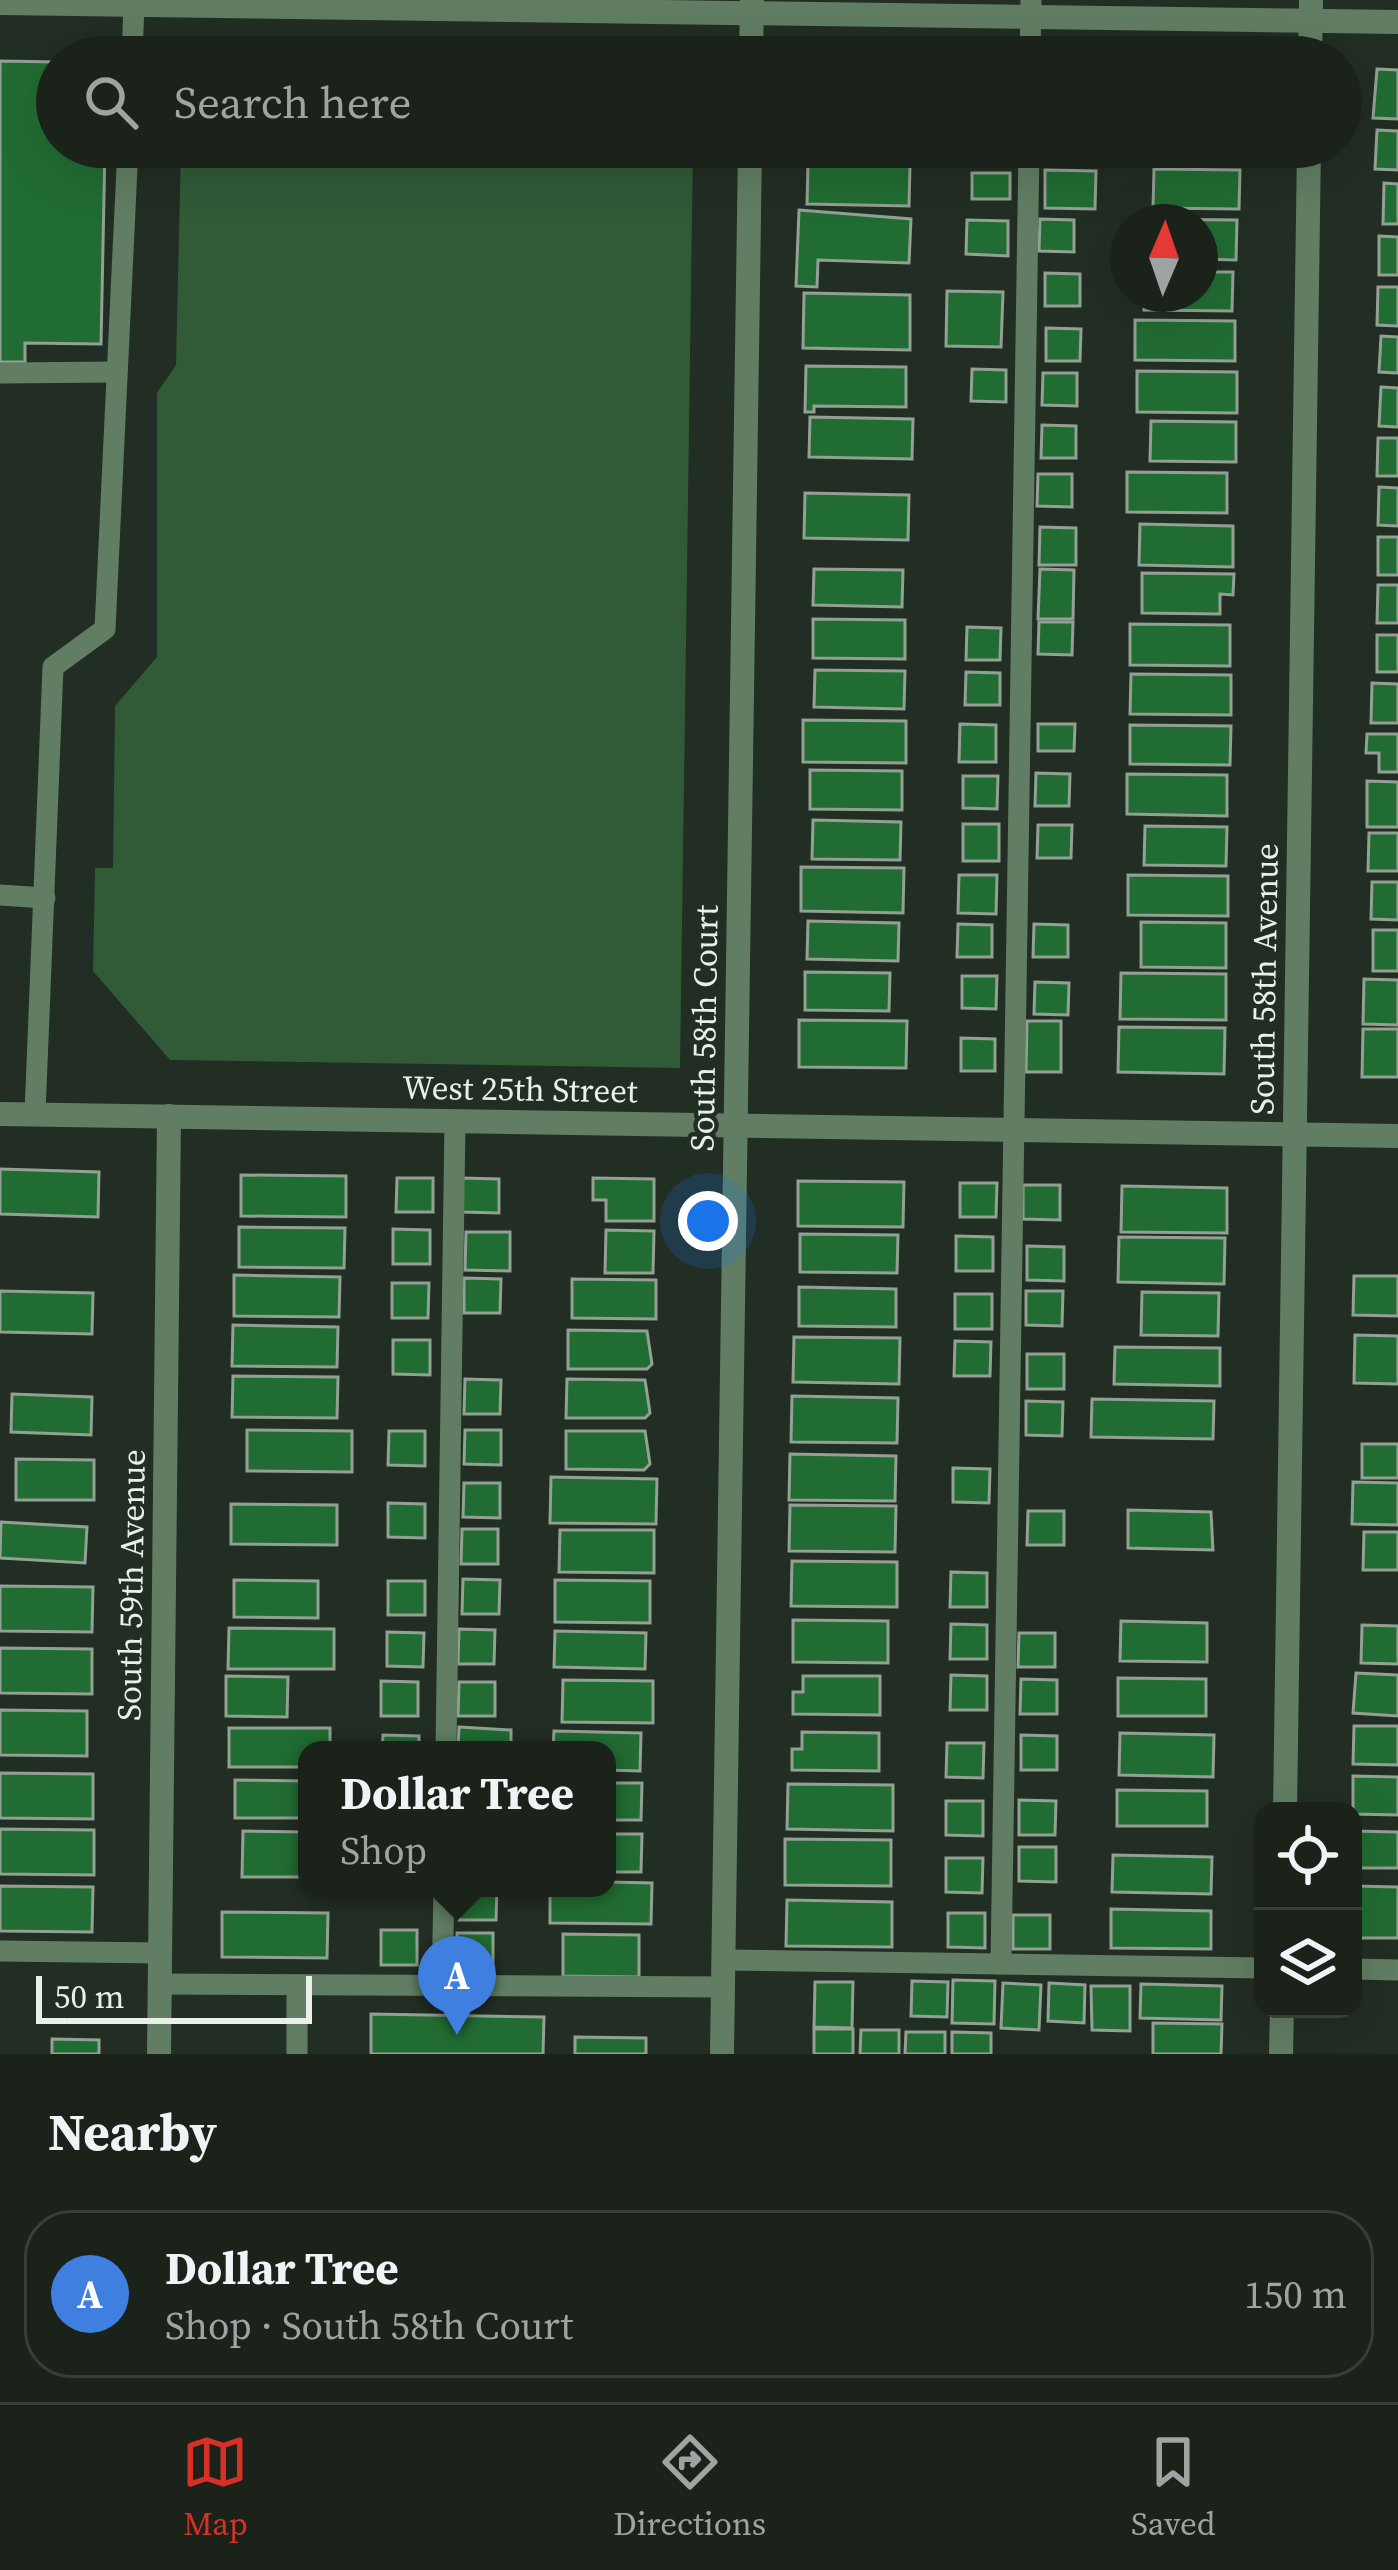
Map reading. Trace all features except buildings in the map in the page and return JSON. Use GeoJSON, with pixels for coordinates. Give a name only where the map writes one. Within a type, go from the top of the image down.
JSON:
{"type":"FeatureCollection","features":[{"type":"Feature","properties":{"kind":"street"},"geometry":{"type":"LineString","coordinates":[[0,3],[1311,10],[1398,22]]}},
{"type":"Feature","properties":{"kind":"street","name":"South 58th Court"},"geometry":{"type":"LineString","coordinates":[[722,2054],[750,168]]}},
{"type":"Feature","properties":{"kind":"street","name":"South 58th Avenue"},"geometry":{"type":"LineString","coordinates":[[1285,1802],[1309,168]]}},
{"type":"Feature","properties":{"kind":"street","name":"West 25th Street"},"geometry":{"type":"LineString","coordinates":[[0,1114],[1398,1136]]}},
{"type":"Feature","properties":{"kind":"street","name":"South 59th Avenue"},"geometry":{"type":"LineString","coordinates":[[159,2054],[170,1116]]}},
{"type":"Feature","properties":{"kind":"street"},"geometry":{"type":"LineString","coordinates":[[1281,2054],[1282,2018]]}},
{"type":"Feature","properties":{"kind":"lane"},"geometry":{"type":"LineString","coordinates":[[133,36],[134,4]]}},
{"type":"Feature","properties":{"kind":"lane"},"geometry":{"type":"LineString","coordinates":[[35,1114],[53,667],[106,629],[127,168]]}},
{"type":"Feature","properties":{"kind":"lane"},"geometry":{"type":"LineString","coordinates":[[1001,1964],[1029,168]]}},
{"type":"Feature","properties":{"kind":"lane"},"geometry":{"type":"LineString","coordinates":[[0,373],[117,372]]}},
{"type":"Feature","properties":{"kind":"lane"},"geometry":{"type":"LineString","coordinates":[[0,895],[45,898]]}},
{"type":"Feature","properties":{"kind":"lane"},"geometry":{"type":"LineString","coordinates":[[446,1741],[455,1121]]}},
{"type":"Feature","properties":{"kind":"lane"},"geometry":{"type":"LineString","coordinates":[[442,1986],[444,1897]]}},
{"type":"Feature","properties":{"kind":"lane"},"geometry":{"type":"LineString","coordinates":[[0,1951],[160,1953]]}},
{"type":"Feature","properties":{"kind":"lane"},"geometry":{"type":"LineString","coordinates":[[723,1960],[1254,1968]]}},
{"type":"Feature","properties":{"kind":"lane"},"geometry":{"type":"LineString","coordinates":[[1362,1969],[1398,1970]]}},
{"type":"Feature","properties":{"kind":"lane"},"geometry":{"type":"LineString","coordinates":[[160,1984],[723,1987]]}},
{"type":"Feature","properties":{"kind":"lane"},"geometry":{"type":"LineString","coordinates":[[297,2054],[298,1985]]}},
{"type":"Feature","properties":{"kind":"green space"},"geometry":{"type":"Polygon","coordinates":[[[181,168],[693,168],[680,1068],[170,1060],[93,971],[95,868],[113,868],[115,706],[157,657],[157,393],[176,365],[181,168]]]}},
{"type":"Feature","properties":{"kind":"place","name":"Dollar Tree"},"geometry":{"type":"Point","coordinates":[457,2035]}}]}
